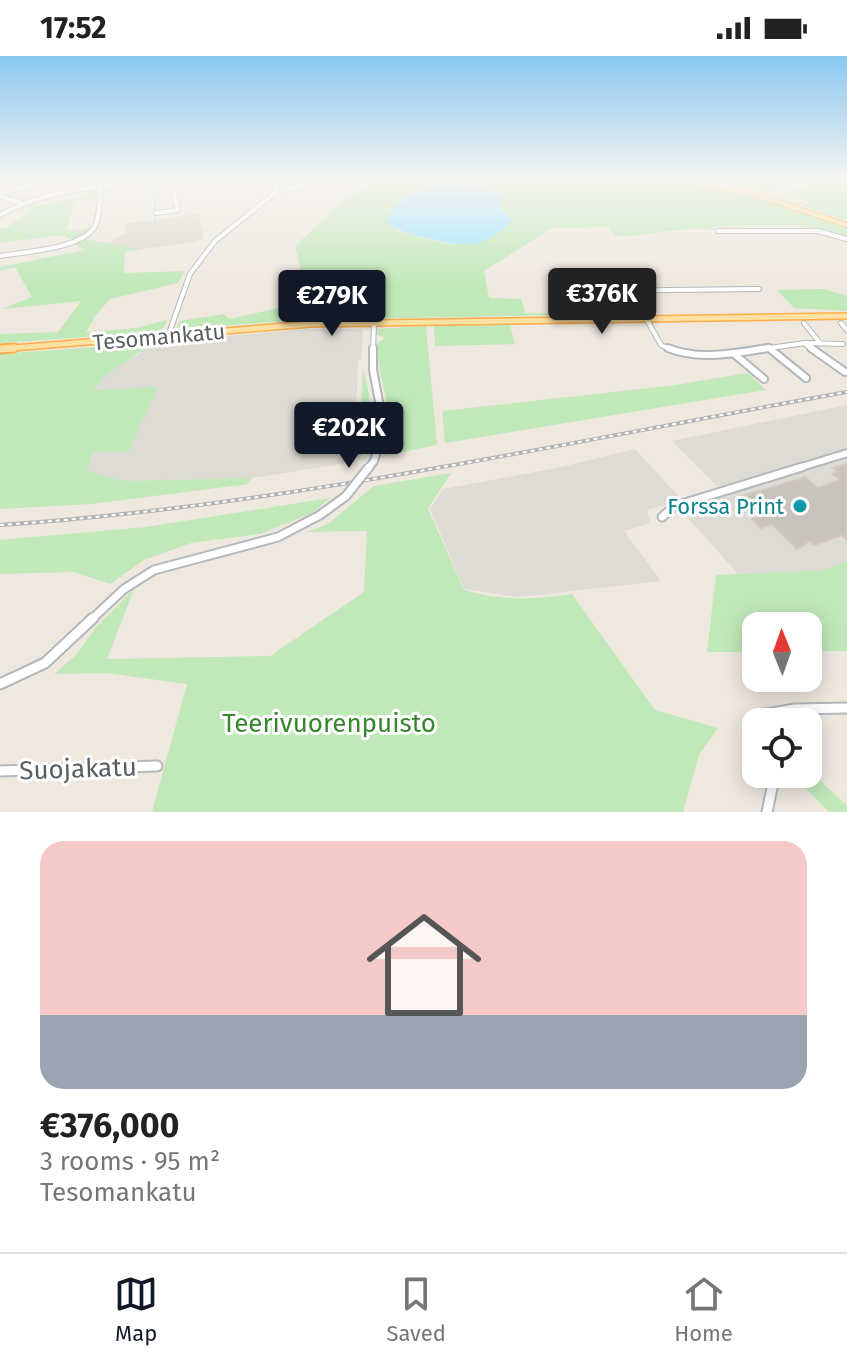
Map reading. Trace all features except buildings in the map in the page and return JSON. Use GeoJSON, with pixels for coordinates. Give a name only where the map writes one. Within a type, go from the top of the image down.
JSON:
{"type":"FeatureCollection","features":[{"type":"Feature","properties":{"kind":"main road"},"geometry":{"type":"LineString","coordinates":[[822,216],[847,225]]}},
{"type":"Feature","properties":{"kind":"main road","name":"Tesomankatu"},"geometry":{"type":"LineString","coordinates":[[0,349],[301,325],[847,316]]}},
{"type":"Feature","properties":{"kind":"street"},"geometry":{"type":"LineString","coordinates":[[0,256],[56,246],[89,234],[95,227],[97,216]]}},
{"type":"Feature","properties":{"kind":"street"},"geometry":{"type":"LineString","coordinates":[[168,336],[194,269],[215,241],[246,216]]}},
{"type":"Feature","properties":{"kind":"street"},"geometry":{"type":"LineString","coordinates":[[718,231],[818,231],[847,239]]}},
{"type":"Feature","properties":{"kind":"street"},"geometry":{"type":"LineString","coordinates":[[570,288],[631,291],[759,289]]}},
{"type":"Feature","properties":{"kind":"street"},"geometry":{"type":"LineString","coordinates":[[631,291],[661,345],[668,349],[693,353],[733,353],[804,343],[843,344]]}},
{"type":"Feature","properties":{"kind":"street"},"geometry":{"type":"LineString","coordinates":[[0,684],[29,674],[55,659],[107,602],[145,574],[174,563],[281,536],[318,518],[346,496],[374,461],[384,428],[373,370],[374,323]]}},
{"type":"Feature","properties":{"kind":"street"},"geometry":{"type":"LineString","coordinates":[[804,323],[820,343]]}},
{"type":"Feature","properties":{"kind":"street"},"geometry":{"type":"LineString","coordinates":[[841,323],[847,330]]}},
{"type":"Feature","properties":{"kind":"street"},"geometry":{"type":"LineString","coordinates":[[804,343],[845,372]]}},
{"type":"Feature","properties":{"kind":"street"},"geometry":{"type":"LineString","coordinates":[[769,348],[806,378]]}},
{"type":"Feature","properties":{"kind":"street"},"geometry":{"type":"LineString","coordinates":[[733,353],[764,379]]}},
{"type":"Feature","properties":{"kind":"street"},"geometry":{"type":"LineString","coordinates":[[662,517],[675,506],[847,453]]}},
{"type":"Feature","properties":{"kind":"street"},"geometry":{"type":"LineString","coordinates":[[822,708],[847,708]]}},
{"type":"Feature","properties":{"kind":"street","name":"Suojakatu"},"geometry":{"type":"LineString","coordinates":[[0,771],[157,766]]}},
{"type":"Feature","properties":{"kind":"street"},"geometry":{"type":"LineString","coordinates":[[767,812],[772,788]]}},
{"type":"Feature","properties":{"kind":"shaded area"},"geometry":{"type":"Polygon","coordinates":[[[199,216],[204,238],[196,242],[143,249],[107,244],[125,233],[125,224],[199,216]]]}},
{"type":"Feature","properties":{"kind":"shaded area"},"geometry":{"type":"Polygon","coordinates":[[[308,329],[363,329],[361,359],[358,360],[354,462],[252,478],[124,481],[87,471],[94,452],[158,387],[94,391],[104,374],[138,355],[149,343],[308,329]]]}},
{"type":"Feature","properties":{"kind":"shaded area"},"geometry":{"type":"Polygon","coordinates":[[[847,405],[847,448],[718,487],[672,441],[847,405]]]}},
{"type":"Feature","properties":{"kind":"shaded area"},"geometry":{"type":"Polygon","coordinates":[[[635,449],[682,500],[647,510],[650,523],[624,531],[661,581],[519,597],[464,589],[430,509],[443,489],[557,468],[635,449]]]}},
{"type":"Feature","properties":{"kind":"shaded area"},"geometry":{"type":"Polygon","coordinates":[[[847,457],[847,561],[825,570],[738,574],[682,511],[693,504],[847,457]]]}},
{"type":"Feature","properties":{"kind":"green space"},"geometry":{"type":"Polygon","coordinates":[[[23,216],[71,216],[67,231],[92,228],[74,240],[61,235],[0,243],[0,228],[6,228],[23,216]]]}},
{"type":"Feature","properties":{"kind":"green space"},"geometry":{"type":"Polygon","coordinates":[[[328,216],[388,216],[397,231],[452,244],[476,242],[505,228],[507,216],[815,216],[847,228],[847,237],[800,225],[723,226],[714,227],[716,230],[691,229],[615,236],[608,227],[552,228],[484,271],[489,298],[521,299],[526,313],[609,314],[307,320],[176,329],[180,321],[224,314],[229,319],[309,301],[295,246],[328,216]]]}},
{"type":"Feature","properties":{"kind":"green space"},"geometry":{"type":"Polygon","coordinates":[[[83,239],[143,249],[125,252],[124,273],[185,271],[178,283],[110,299],[86,332],[137,328],[167,320],[162,332],[0,343],[0,334],[58,332],[81,301],[2,309],[32,297],[15,267],[0,271],[0,267],[85,250],[73,243],[83,239]]]}},
{"type":"Feature","properties":{"kind":"green space"},"geometry":{"type":"Polygon","coordinates":[[[823,289],[847,296],[847,311],[794,308],[777,290],[823,289]]]}},
{"type":"Feature","properties":{"kind":"green space"},"geometry":{"type":"Polygon","coordinates":[[[510,325],[515,344],[435,346],[434,326],[510,325]]]}},
{"type":"Feature","properties":{"kind":"green space"},"geometry":{"type":"Polygon","coordinates":[[[426,326],[437,445],[384,456],[390,429],[377,343],[385,338],[377,335],[378,329],[426,326]]]}},
{"type":"Feature","properties":{"kind":"green space"},"geometry":{"type":"Polygon","coordinates":[[[149,343],[107,375],[94,390],[158,387],[128,452],[94,452],[87,471],[124,481],[252,478],[248,484],[92,504],[0,509],[0,354],[149,343]]]}},
{"type":"Feature","properties":{"kind":"green space"},"geometry":{"type":"Polygon","coordinates":[[[363,369],[371,427],[365,449],[358,460],[363,369]]]}},
{"type":"Feature","properties":{"kind":"green space"},"geometry":{"type":"Polygon","coordinates":[[[748,373],[766,390],[445,443],[442,411],[676,385],[748,373]]]}},
{"type":"Feature","properties":{"kind":"green space","name":"Teerivuorenpuisto"},"geometry":{"type":"Polygon","coordinates":[[[451,473],[428,509],[464,590],[518,598],[572,594],[655,710],[718,728],[699,755],[683,812],[152,812],[187,684],[106,673],[54,674],[77,654],[95,628],[134,589],[107,659],[270,656],[364,592],[367,531],[307,532],[328,524],[374,486],[451,473]]]}},
{"type":"Feature","properties":{"kind":"green space"},"geometry":{"type":"Polygon","coordinates":[[[330,498],[314,512],[260,534],[191,543],[144,560],[110,584],[74,572],[0,574],[0,540],[146,527],[330,498]]]}},
{"type":"Feature","properties":{"kind":"green space"},"geometry":{"type":"Polygon","coordinates":[[[847,561],[847,651],[822,651],[822,612],[742,612],[742,652],[707,652],[716,575],[825,570],[847,561]]]}},
{"type":"Feature","properties":{"kind":"green space"},"geometry":{"type":"Polygon","coordinates":[[[822,782],[847,806],[847,812],[829,812],[805,788],[822,788],[822,782]]]}},
{"type":"Feature","properties":{"kind":"water"},"geometry":{"type":"Polygon","coordinates":[[[388,216],[508,216],[512,220],[489,238],[470,244],[409,234],[385,222],[388,216]]]}},
{"type":"Feature","properties":{"kind":"waterway"},"geometry":{"type":"LineString","coordinates":[[155,216],[155,221]]}},
{"type":"Feature","properties":{"kind":"railway"},"geometry":{"type":"LineString","coordinates":[[0,525],[106,516],[319,488],[847,392]]}},
{"type":"Feature","properties":{"kind":"place","name":"Forssa Print"},"geometry":{"type":"Point","coordinates":[800,506]}}]}
